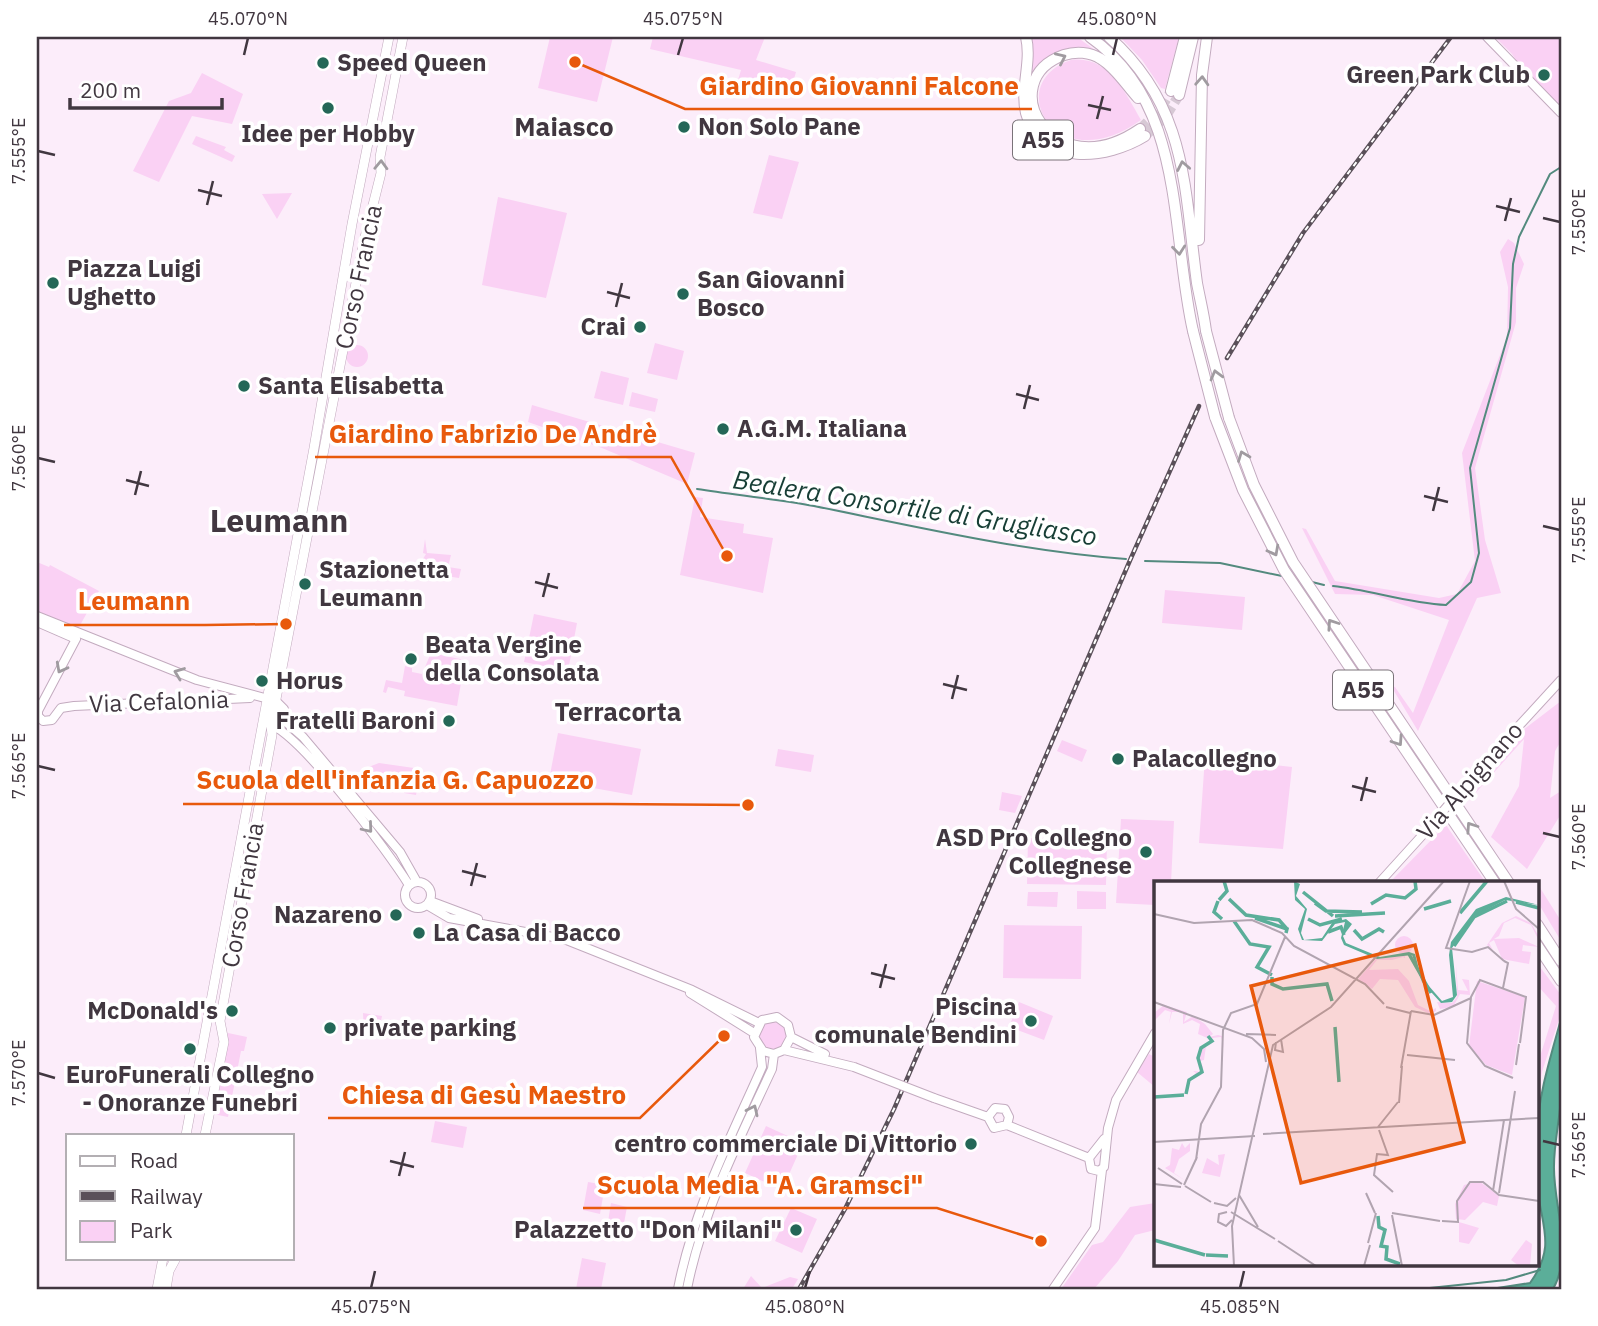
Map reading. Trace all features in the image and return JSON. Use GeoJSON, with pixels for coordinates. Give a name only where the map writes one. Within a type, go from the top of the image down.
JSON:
{"type":"FeatureCollection","features":[{"type":"Feature","properties":{"kind":"highway","name":"A55"},"geometry":{"type":"LineString","coordinates":[[1026,37],[1029,60],[1026,112],[1042,140],[1060,151],[1085,155],[1123,148],[1142,133],[1102,145],[1083,147],[1059,142],[1047,133],[1036,116],[1035,83],[1054,60],[1072,53],[1091,54],[1111,66],[1150,112]]}},
{"type":"Feature","properties":{"kind":"highway","name":"A55"},"geometry":{"type":"LineString","coordinates":[[1090,37],[1109,53],[1131,79],[1150,112],[1170,170],[1183,289],[1214,417],[1243,490],[1284,570],[1494,881]]}},
{"type":"Feature","properties":{"kind":"highway","name":"A55"},"geometry":{"type":"LineString","coordinates":[[1109,37],[1152,84],[1177,139],[1188,191],[1206,331],[1229,418],[1254,485],[1293,562],[1508,881]]}},
{"type":"Feature","properties":{"kind":"highway"},"geometry":{"type":"LineString","coordinates":[[1185,37],[1175,93],[1194,37]]}},
{"type":"Feature","properties":{"kind":"highway","name":"A55"},"geometry":{"type":"LineString","coordinates":[[1202,306],[1198,198],[1202,75],[1207,37]]}},
{"type":"Feature","properties":{"kind":"highway"},"geometry":{"type":"LineString","coordinates":[[1538,928],[1542,946],[1561,981]]}},
{"type":"Feature","properties":{"kind":"highway"},"geometry":{"type":"LineString","coordinates":[[1542,946],[1561,961]]}},
{"type":"Feature","properties":{"kind":"main road","name":"Corso Francia"},"geometry":{"type":"LineString","coordinates":[[186,1134],[267,724],[267,699],[352,224],[389,37]]}},
{"type":"Feature","properties":{"kind":"main road","name":"Corso Francia"},"geometry":{"type":"LineString","coordinates":[[267,699],[364,241],[381,173],[380,157],[403,37]]}},
{"type":"Feature","properties":{"kind":"main road","name":"Corso Francia"},"geometry":{"type":"LineString","coordinates":[[205,1134],[224,1042],[220,1021],[272,735],[267,724]]}},
{"type":"Feature","properties":{"kind":"main road"},"geometry":{"type":"LineString","coordinates":[[157,1289],[163,1260]]}},
{"type":"Feature","properties":{"kind":"main road"},"geometry":{"type":"LineString","coordinates":[[166,1289],[175,1260]]}},
{"type":"Feature","properties":{"kind":"street"},"geometry":{"type":"LineString","coordinates":[[1488,37],[1561,113]]}},
{"type":"Feature","properties":{"kind":"street"},"geometry":{"type":"LineString","coordinates":[[37,616],[197,680],[267,699],[284,709],[287,723],[303,737],[392,843],[413,884]]}},
{"type":"Feature","properties":{"kind":"street","name":"Via Cefalonia"},"geometry":{"type":"LineString","coordinates":[[37,622],[76,639],[38,710],[40,719],[48,723],[61,708],[267,699]]}},
{"type":"Feature","properties":{"kind":"street","name":"Via Alpignano"},"geometry":{"type":"LineString","coordinates":[[1380,881],[1561,680]]}},
{"type":"Feature","properties":{"kind":"street"},"geometry":{"type":"LineString","coordinates":[[267,724],[297,744],[413,884],[429,887],[428,903]]}},
{"type":"Feature","properties":{"kind":"street"},"geometry":{"type":"LineString","coordinates":[[413,884],[405,895],[408,904],[418,909],[428,903]]}},
{"type":"Feature","properties":{"kind":"street"},"geometry":{"type":"LineString","coordinates":[[428,903],[449,918],[564,939],[689,990],[759,1023]]}},
{"type":"Feature","properties":{"kind":"street"},"geometry":{"type":"LineString","coordinates":[[678,1289],[685,1251],[762,1067],[760,1048],[754,1033],[708,1007],[689,990]]}},
{"type":"Feature","properties":{"kind":"street"},"geometry":{"type":"LineString","coordinates":[[754,1033],[759,1023],[768,1017],[782,1019],[788,1025],[791,1037],[784,1050]]}},
{"type":"Feature","properties":{"kind":"street"},"geometry":{"type":"LineString","coordinates":[[1098,1170],[1089,1165],[1108,1128],[1122,1087],[1154,1035]]}},
{"type":"Feature","properties":{"kind":"street"},"geometry":{"type":"LineString","coordinates":[[791,1037],[854,1067],[988,1117],[994,1128],[1007,1125],[1096,1155],[1106,1162],[1098,1170],[1098,1215],[1091,1235],[1053,1289]]}},
{"type":"Feature","properties":{"kind":"street"},"geometry":{"type":"LineString","coordinates":[[760,1048],[774,1054],[784,1050],[854,1067]]}},
{"type":"Feature","properties":{"kind":"street"},"geometry":{"type":"LineString","coordinates":[[687,1289],[694,1252],[772,1069],[774,1054]]}},
{"type":"Feature","properties":{"kind":"street"},"geometry":{"type":"LineString","coordinates":[[988,1117],[995,1108],[1005,1109],[1009,1117],[1007,1125]]}},
{"type":"Feature","properties":{"kind":"green space"},"geometry":{"type":"Polygon","coordinates":[[[550,37],[613,37],[597,102],[538,88],[550,37]]]}},
{"type":"Feature","properties":{"kind":"green space"},"geometry":{"type":"Polygon","coordinates":[[[653,37],[765,37],[756,60],[796,72],[790,93],[738,80],[741,70],[650,49],[653,37]]]}},
{"type":"Feature","properties":{"kind":"green space"},"geometry":{"type":"Polygon","coordinates":[[[1031,37],[1077,37],[1095,50],[1075,49],[1059,54],[1032,78],[1031,37]]]}},
{"type":"Feature","properties":{"kind":"green space"},"geometry":{"type":"Polygon","coordinates":[[[1120,37],[1179,37],[1165,89],[1161,88],[1142,60],[1120,37]]]}},
{"type":"Feature","properties":{"kind":"green space","name":"Green Park Club"},"geometry":{"type":"Polygon","coordinates":[[[1495,37],[1561,37],[1560,104],[1540,96],[1512,54],[1495,37]]]}},
{"type":"Feature","properties":{"kind":"green space"},"geometry":{"type":"Polygon","coordinates":[[[1071,60],[1084,60],[1105,69],[1122,87],[1141,120],[1110,136],[1084,140],[1063,134],[1048,122],[1040,105],[1040,88],[1050,72],[1071,60]]]}},
{"type":"Feature","properties":{"kind":"green space"},"geometry":{"type":"Polygon","coordinates":[[[202,73],[243,94],[232,124],[192,116],[159,182],[133,171],[169,101],[191,93],[202,73]]]}},
{"type":"Feature","properties":{"kind":"green space"},"geometry":{"type":"Polygon","coordinates":[[[196,136],[226,147],[224,150],[235,156],[232,162],[192,144],[196,136]]]}},
{"type":"Feature","properties":{"kind":"green space"},"geometry":{"type":"Polygon","coordinates":[[[769,155],[799,162],[782,219],[753,213],[769,155]]]}},
{"type":"Feature","properties":{"kind":"green space"},"geometry":{"type":"Polygon","coordinates":[[[292,193],[277,219],[262,194],[292,193]]]}},
{"type":"Feature","properties":{"kind":"green space"},"geometry":{"type":"Polygon","coordinates":[[[498,197],[567,213],[546,298],[482,285],[498,197]]]}},
{"type":"Feature","properties":{"kind":"green space"},"geometry":{"type":"Polygon","coordinates":[[[1508,239],[1514,243],[1524,264],[1516,288],[1516,322],[1475,468],[1485,540],[1501,593],[1477,598],[1418,731],[1391,686],[1395,687],[1413,713],[1449,620],[1373,595],[1335,594],[1302,528],[1306,529],[1335,581],[1439,598],[1457,594],[1475,561],[1462,453],[1507,337],[1508,287],[1500,252],[1508,239]]]}},
{"type":"Feature","properties":{"kind":"green space"},"geometry":{"type":"Polygon","coordinates":[[[655,343],[684,351],[677,380],[647,373],[655,343]]]}},
{"type":"Feature","properties":{"kind":"green space"},"geometry":{"type":"Polygon","coordinates":[[[357,345],[365,348],[368,356],[365,364],[357,367],[349,364],[346,356],[349,348],[357,345]]]}},
{"type":"Feature","properties":{"kind":"green space"},"geometry":{"type":"Polygon","coordinates":[[[601,371],[629,378],[623,405],[594,398],[601,371]]]}},
{"type":"Feature","properties":{"kind":"green space"},"geometry":{"type":"Polygon","coordinates":[[[632,392],[658,399],[655,412],[629,406],[632,392]]]}},
{"type":"Feature","properties":{"kind":"green space"},"geometry":{"type":"Polygon","coordinates":[[[532,405],[695,453],[687,484],[602,448],[528,422],[532,405]]]}},
{"type":"Feature","properties":{"kind":"green space"},"geometry":{"type":"Polygon","coordinates":[[[695,497],[703,498],[700,517],[744,524],[743,533],[773,538],[763,593],[680,575],[695,497]]]}},
{"type":"Feature","properties":{"kind":"green space"},"geometry":{"type":"Polygon","coordinates":[[[425,539],[427,553],[451,555],[448,567],[461,569],[459,578],[446,576],[447,567],[421,562],[426,554],[423,553],[425,539]]]}},
{"type":"Feature","properties":{"kind":"green space"},"geometry":{"type":"Polygon","coordinates":[[[37,562],[49,567],[50,565],[99,591],[78,629],[37,612],[37,562]]]}},
{"type":"Feature","properties":{"kind":"green space"},"geometry":{"type":"Polygon","coordinates":[[[1165,590],[1245,597],[1242,630],[1162,623],[1165,590]]]}},
{"type":"Feature","properties":{"kind":"green space"},"geometry":{"type":"Polygon","coordinates":[[[534,614],[577,623],[568,671],[524,662],[534,614]]]}},
{"type":"Feature","properties":{"kind":"green space"},"geometry":{"type":"Polygon","coordinates":[[[431,653],[465,660],[457,706],[404,696],[405,691],[388,687],[386,693],[383,692],[386,680],[402,683],[405,666],[412,668],[412,672],[422,674],[431,653]]]}},
{"type":"Feature","properties":{"kind":"green space"},"geometry":{"type":"Polygon","coordinates":[[[1561,701],[1561,741],[1555,751],[1550,798],[1561,791],[1561,814],[1527,869],[1491,837],[1519,786],[1524,739],[1471,798],[1465,794],[1514,737],[1561,701]]]}},
{"type":"Feature","properties":{"kind":"green space"},"geometry":{"type":"Polygon","coordinates":[[[558,733],[641,749],[632,795],[549,780],[558,733]]]}},
{"type":"Feature","properties":{"kind":"green space"},"geometry":{"type":"Polygon","coordinates":[[[1062,740],[1087,750],[1082,762],[1057,751],[1062,740]]]}},
{"type":"Feature","properties":{"kind":"green space"},"geometry":{"type":"Polygon","coordinates":[[[778,749],[814,755],[811,772],[775,766],[778,749]]]}},
{"type":"Feature","properties":{"kind":"green space"},"geometry":{"type":"Polygon","coordinates":[[[1205,757],[1292,767],[1283,849],[1199,843],[1205,757]]]}},
{"type":"Feature","properties":{"kind":"green space"},"geometry":{"type":"Polygon","coordinates":[[[379,763],[421,769],[416,795],[404,793],[404,787],[381,783],[366,768],[379,763]]]}},
{"type":"Feature","properties":{"kind":"green space"},"geometry":{"type":"Polygon","coordinates":[[[1002,792],[1022,796],[1015,813],[999,810],[1002,792]]]}},
{"type":"Feature","properties":{"kind":"green space","name":"ASD Pro Collegno Collegnese"},"geometry":{"type":"Polygon","coordinates":[[[1121,819],[1174,821],[1171,881],[1154,881],[1154,905],[1116,903],[1121,819]]]}},
{"type":"Feature","properties":{"kind":"green space"},"geometry":{"type":"Polygon","coordinates":[[[1446,825],[1485,881],[1391,881],[1446,825]]]}},
{"type":"Feature","properties":{"kind":"green space"},"geometry":{"type":"Polygon","coordinates":[[[1028,838],[1107,839],[1106,885],[1027,884],[1028,838]]]}},
{"type":"Feature","properties":{"kind":"green space"},"geometry":{"type":"Polygon","coordinates":[[[1538,885],[1561,921],[1561,941],[1538,903],[1538,885]]]}},
{"type":"Feature","properties":{"kind":"green space"},"geometry":{"type":"Polygon","coordinates":[[[1077,891],[1106,892],[1106,909],[1077,909],[1077,891]]]}},
{"type":"Feature","properties":{"kind":"green space"},"geometry":{"type":"Polygon","coordinates":[[[1028,892],[1058,892],[1057,907],[1027,906],[1028,892]]]}},
{"type":"Feature","properties":{"kind":"green space"},"geometry":{"type":"Polygon","coordinates":[[[1004,925],[1082,926],[1081,979],[1003,978],[1004,925]]]}},
{"type":"Feature","properties":{"kind":"green space"},"geometry":{"type":"Polygon","coordinates":[[[1538,964],[1561,995],[1561,1013],[1542,1072],[1538,1101],[1538,1063],[1556,1006],[1538,986],[1538,964]]]}},
{"type":"Feature","properties":{"kind":"green space","name":"Piscina comunale Bendini"},"geometry":{"type":"Polygon","coordinates":[[[1019,1002],[1053,1016],[1044,1040],[1009,1027],[1019,1002]]]}},
{"type":"Feature","properties":{"kind":"green space"},"geometry":{"type":"Polygon","coordinates":[[[363,1013],[382,1016],[378,1034],[364,1033],[363,1013]]]}},
{"type":"Feature","properties":{"kind":"green space"},"geometry":{"type":"Polygon","coordinates":[[[773,1022],[783,1026],[787,1036],[783,1046],[773,1050],[763,1046],[759,1036],[763,1026],[773,1022]]]}},
{"type":"Feature","properties":{"kind":"green space"},"geometry":{"type":"Polygon","coordinates":[[[228,1033],[247,1037],[244,1051],[241,1051],[228,1117],[213,1114],[228,1033]]]}},
{"type":"Feature","properties":{"kind":"green space"},"geometry":{"type":"Polygon","coordinates":[[[1149,1054],[1154,1056],[1154,1086],[1137,1072],[1149,1054]]]}},
{"type":"Feature","properties":{"kind":"green space"},"geometry":{"type":"Polygon","coordinates":[[[435,1121],[467,1127],[463,1148],[431,1142],[435,1121]]]}},
{"type":"Feature","properties":{"kind":"green space"},"geometry":{"type":"Polygon","coordinates":[[[766,1126],[803,1143],[782,1190],[745,1173],[766,1126]]]}},
{"type":"Feature","properties":{"kind":"green space"},"geometry":{"type":"Polygon","coordinates":[[[588,1182],[605,1185],[600,1214],[583,1210],[588,1182]]]}},
{"type":"Feature","properties":{"kind":"green space"},"geometry":{"type":"Polygon","coordinates":[[[611,1203],[627,1207],[622,1234],[613,1232],[608,1222],[611,1203]]]}},
{"type":"Feature","properties":{"kind":"green space"},"geometry":{"type":"Polygon","coordinates":[[[1154,1203],[1154,1230],[1135,1235],[1118,1261],[1094,1289],[1061,1289],[1092,1245],[1103,1242],[1130,1207],[1154,1203]]]}},
{"type":"Feature","properties":{"kind":"green space","name":"Palazzetto \"Don Milani\""},"geometry":{"type":"Polygon","coordinates":[[[791,1208],[817,1219],[802,1253],[775,1241],[791,1208]]]}},
{"type":"Feature","properties":{"kind":"green space"},"geometry":{"type":"Polygon","coordinates":[[[582,1258],[606,1263],[601,1289],[576,1289],[582,1258]]]}},
{"type":"Feature","properties":{"kind":"green space"},"geometry":{"type":"Polygon","coordinates":[[[751,1276],[762,1288],[790,1277],[798,1279],[792,1289],[743,1289],[751,1276]]]}},
{"type":"Feature","properties":{"kind":"shaded area"},"geometry":{"type":"Polygon","coordinates":[[[1561,1019],[1562,1086],[1554,1166],[1562,1245],[1559,1275],[1553,1289],[1491,1289],[1530,1283],[1543,1258],[1545,1236],[1538,1192],[1538,1117],[1561,1019]]]}},
{"type":"Feature","properties":{"kind":"waterway","name":"Bealera Consortile di Grugliasco"},"geometry":{"type":"LineString","coordinates":[[1333,586],[1446,605],[1471,582],[1479,553],[1470,468],[1510,328],[1513,264],[1519,237],[1550,174],[1561,167]]}},
{"type":"Feature","properties":{"kind":"waterway","name":"Bealera Consortile di Grugliasco"},"geometry":{"type":"LineString","coordinates":[[697,489],[814,506],[1009,544],[1126,559]]}},
{"type":"Feature","properties":{"kind":"waterway","name":"Bealera Consortile di Grugliasco"},"geometry":{"type":"LineString","coordinates":[[1145,561],[1220,563],[1282,576]]}},
{"type":"Feature","properties":{"kind":"waterway","name":"Bealera Consortile di Grugliasco"},"geometry":{"type":"LineString","coordinates":[[1312,582],[1324,585]]}},
{"type":"Feature","properties":{"kind":"waterway"},"geometry":{"type":"LineString","coordinates":[[1420,1289],[1506,1280],[1540,1270]]}},
{"type":"Feature","properties":{"kind":"tunnel"},"geometry":{"type":"LineString","coordinates":[[1140,129],[1160,110],[1171,91]]}},
{"type":"Feature","properties":{"kind":"tunnel"},"geometry":{"type":"LineString","coordinates":[[1145,136],[1166,116],[1179,95]]}},
{"type":"Feature","properties":{"kind":"railway"},"geometry":{"type":"LineString","coordinates":[[1227,358],[1303,233],[1451,37]]}},
{"type":"Feature","properties":{"kind":"railway"},"geometry":{"type":"LineString","coordinates":[[799,1289],[845,1209],[894,1109],[1199,406]]}},
{"type":"Feature","properties":{"kind":"place","name":"Giardino Giovanni Falcone"},"geometry":{"type":"Point","coordinates":[575,62]}},
{"type":"Feature","properties":{"kind":"place","name":"Speed Queen"},"geometry":{"type":"Point","coordinates":[323,63]}},
{"type":"Feature","properties":{"kind":"place","name":"Green Park Club"},"geometry":{"type":"Point","coordinates":[1544,75]}},
{"type":"Feature","properties":{"kind":"place","name":"Idee per Hobby"},"geometry":{"type":"Point","coordinates":[328,108]}},
{"type":"Feature","properties":{"kind":"place","name":"Non Solo Pane"},"geometry":{"type":"Point","coordinates":[684,127]}},
{"type":"Feature","properties":{"kind":"place","name":"Piazza Luigi Ughetto"},"geometry":{"type":"Point","coordinates":[53,283]}},
{"type":"Feature","properties":{"kind":"place","name":"San Giovanni Bosco"},"geometry":{"type":"Point","coordinates":[683,294]}},
{"type":"Feature","properties":{"kind":"place","name":"Crai"},"geometry":{"type":"Point","coordinates":[640,327]}},
{"type":"Feature","properties":{"kind":"place","name":"Santa Elisabetta"},"geometry":{"type":"Point","coordinates":[244,386]}},
{"type":"Feature","properties":{"kind":"place","name":"A.G.M. Italiana"},"geometry":{"type":"Point","coordinates":[723,429]}},
{"type":"Feature","properties":{"kind":"place","name":"Giardino Fabrizio De Andrè"},"geometry":{"type":"Point","coordinates":[727,556]}},
{"type":"Feature","properties":{"kind":"place","name":"Stazionetta Leumann"},"geometry":{"type":"Point","coordinates":[305,584]}},
{"type":"Feature","properties":{"kind":"place","name":"Leumann"},"geometry":{"type":"Point","coordinates":[286,624]}},
{"type":"Feature","properties":{"kind":"place","name":"Beata Vergine della Consolata"},"geometry":{"type":"Point","coordinates":[411,659]}},
{"type":"Feature","properties":{"kind":"place","name":"Horus"},"geometry":{"type":"Point","coordinates":[262,681]}},
{"type":"Feature","properties":{"kind":"place","name":"Fratelli Baroni"},"geometry":{"type":"Point","coordinates":[449,721]}},
{"type":"Feature","properties":{"kind":"place","name":"Palacollegno"},"geometry":{"type":"Point","coordinates":[1118,759]}},
{"type":"Feature","properties":{"kind":"place","name":"Scuola dell'infanzia G. Capuozzo"},"geometry":{"type":"Point","coordinates":[748,805]}},
{"type":"Feature","properties":{"kind":"place","name":"ASD Pro Collegno Collegnese"},"geometry":{"type":"Point","coordinates":[1146,852]}},
{"type":"Feature","properties":{"kind":"place","name":"Nazareno"},"geometry":{"type":"Point","coordinates":[396,915]}},
{"type":"Feature","properties":{"kind":"place","name":"La Casa di Bacco"},"geometry":{"type":"Point","coordinates":[419,933]}},
{"type":"Feature","properties":{"kind":"place","name":"McDonald's"},"geometry":{"type":"Point","coordinates":[232,1011]}},
{"type":"Feature","properties":{"kind":"place","name":"Piscina comunale Bendini"},"geometry":{"type":"Point","coordinates":[1031,1021]}},
{"type":"Feature","properties":{"kind":"place","name":"private parking"},"geometry":{"type":"Point","coordinates":[330,1028]}},
{"type":"Feature","properties":{"kind":"place","name":"Chiesa di Gesù Maestro"},"geometry":{"type":"Point","coordinates":[724,1036]}},
{"type":"Feature","properties":{"kind":"place","name":"EuroFunerali Collegno - Onoranze Funebri"},"geometry":{"type":"Point","coordinates":[190,1049]}},
{"type":"Feature","properties":{"kind":"place","name":"centro commerciale Di Vittorio"},"geometry":{"type":"Point","coordinates":[971,1144]}},
{"type":"Feature","properties":{"kind":"place","name":"Palazzetto \"Don Milani\""},"geometry":{"type":"Point","coordinates":[796,1230]}},
{"type":"Feature","properties":{"kind":"place","name":"Scuola Media \"A. Gramsci\""},"geometry":{"type":"Point","coordinates":[1041,1241]}},
{"type":"Feature","properties":{"kind":"district","name":"Maiasco"},"geometry":{"type":"Point","coordinates":[564,127]}},
{"type":"Feature","properties":{"kind":"district","name":"Leumann"},"geometry":{"type":"Point","coordinates":[279,521]}},
{"type":"Feature","properties":{"kind":"district","name":"Terracorta"},"geometry":{"type":"Point","coordinates":[618,712]}}]}
